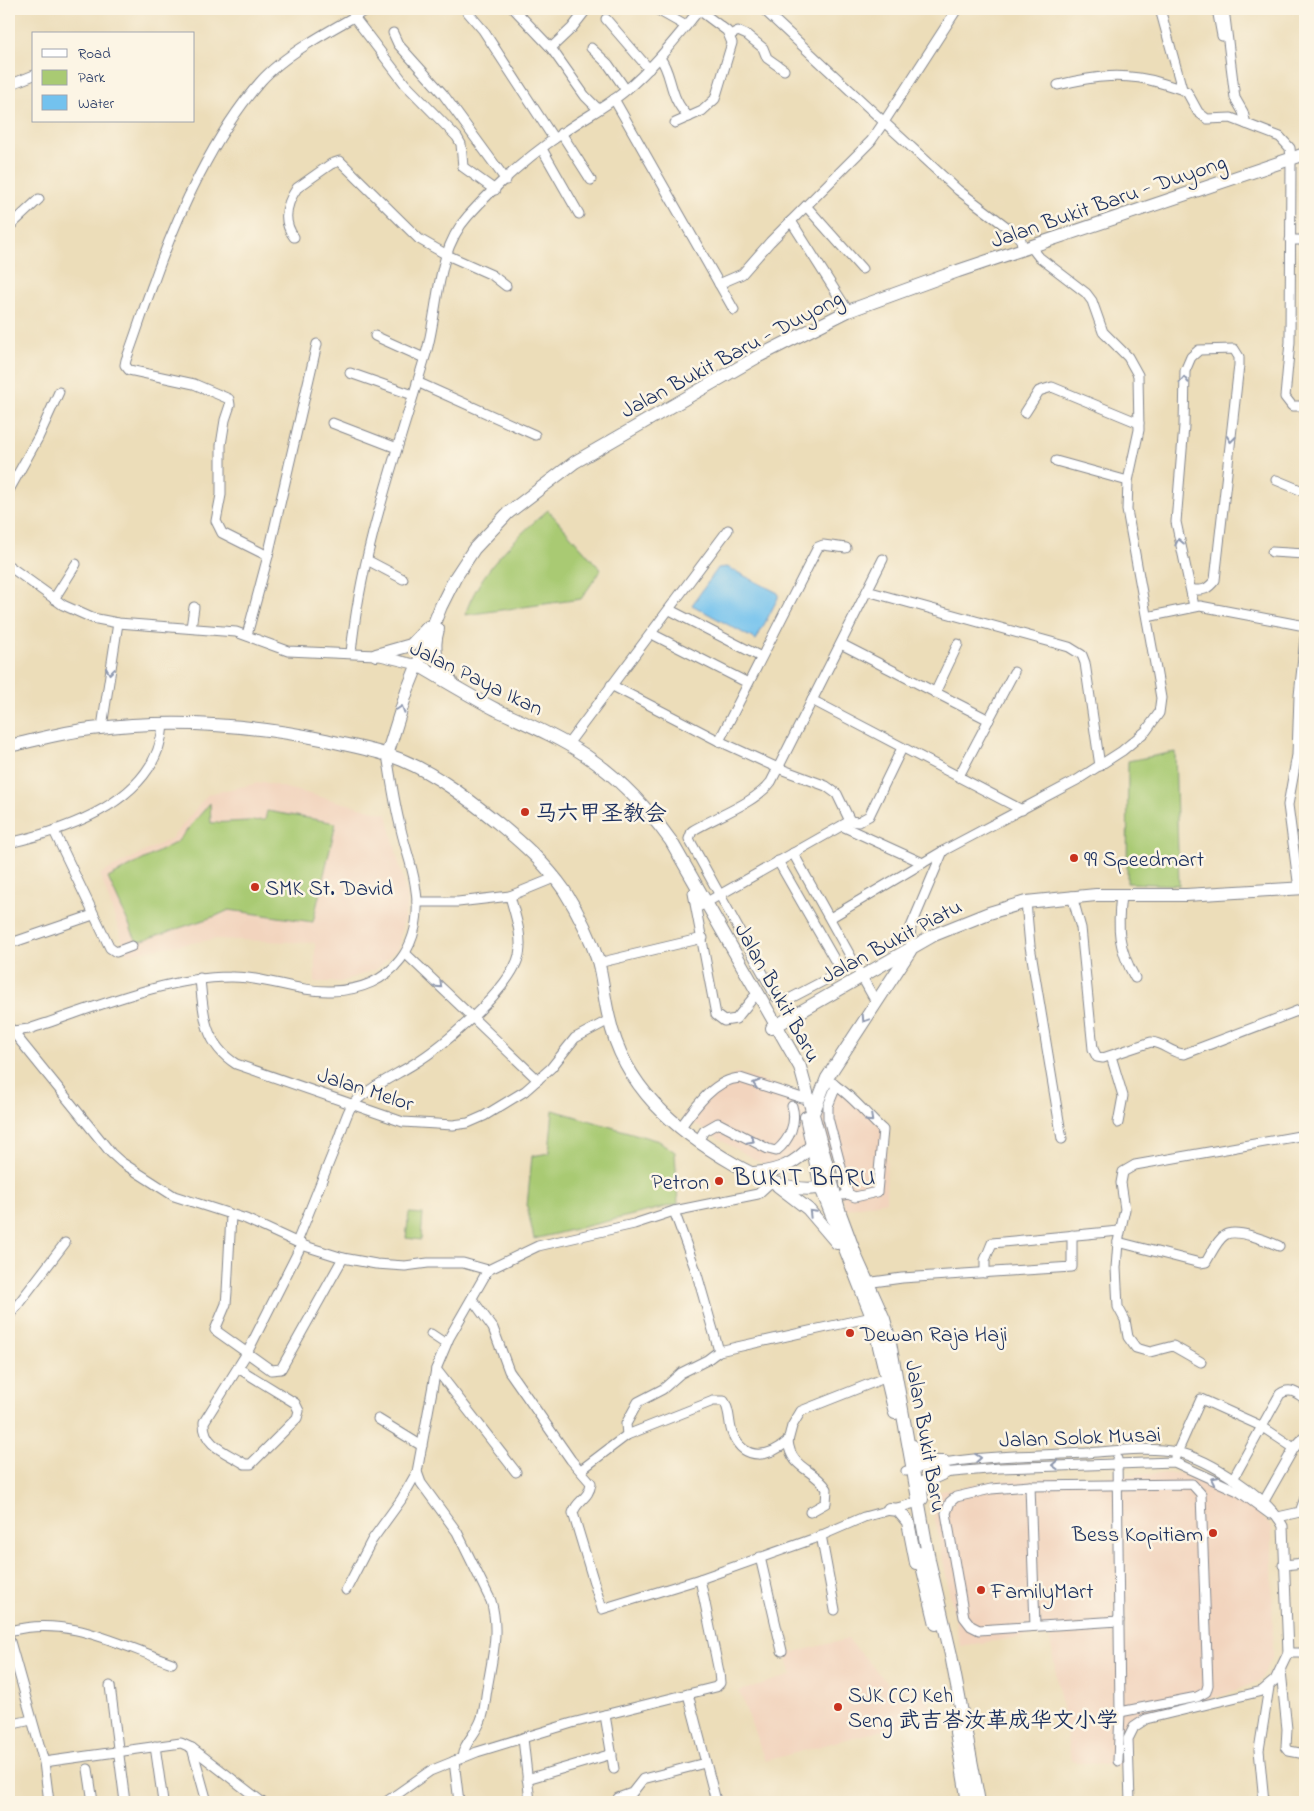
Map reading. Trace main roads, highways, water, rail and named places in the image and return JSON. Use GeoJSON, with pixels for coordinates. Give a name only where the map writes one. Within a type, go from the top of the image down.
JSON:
{"type":"FeatureCollection","features":[{"type":"Feature","properties":{"kind":"main road","name":"Jalan Bukit Baru - Duyong"},"geometry":{"type":"LineString","coordinates":[[387,755],[436,618],[455,578],[474,549],[508,513],[575,462],[759,356],[848,311],[958,271],[1028,249],[1305,154]]}},
{"type":"Feature","properties":{"kind":"main road"},"geometry":{"type":"LineString","coordinates":[[455,578],[435,641],[435,652],[440,668],[458,689]]}},
{"type":"Feature","properties":{"kind":"main road"},"geometry":{"type":"LineString","coordinates":[[376,655],[411,645],[436,618]]}},
{"type":"Feature","properties":{"kind":"main road","name":"Jalan Paya Ikan"},"geometry":{"type":"LineString","coordinates":[[418,665],[458,689],[568,744],[587,756],[628,792],[657,821],[671,840],[703,904]]}},
{"type":"Feature","properties":{"kind":"main road"},"geometry":{"type":"LineString","coordinates":[[9,746],[58,734],[102,727],[213,724],[274,729],[387,755],[432,775],[471,801],[533,852],[554,878],[586,928],[598,963],[609,1020],[625,1064],[638,1086],[657,1108],[698,1142],[771,1182],[816,1216],[830,1233],[850,1267]]}},
{"type":"Feature","properties":{"kind":"main road","name":"Jalan Paya Ikan"},"geometry":{"type":"LineString","coordinates":[[628,792],[666,846],[693,893],[703,904]]}},
{"type":"Feature","properties":{"kind":"main road","name":"Jalan Bukit Piatu"},"geometry":{"type":"LineString","coordinates":[[774,1027],[859,969],[912,949],[956,925],[1026,902],[1072,896],[1121,894],[1186,895],[1302,888]]}},
{"type":"Feature","properties":{"kind":"main road","name":"Jalan Bukit Baru"},"geometry":{"type":"LineString","coordinates":[[703,904],[774,1027],[800,1067],[814,1116],[829,1191],[850,1267],[884,1319],[894,1363],[931,1606],[943,1651],[968,1802]]}},
{"type":"Feature","properties":{"kind":"main road"},"geometry":{"type":"LineString","coordinates":[[814,1116],[815,1106],[831,1082],[876,1002],[912,949]]}},
{"type":"Feature","properties":{"kind":"main road","name":"Jalan Bukit Baru"},"geometry":{"type":"LineString","coordinates":[[774,1027],[789,1064],[797,1102],[812,1146],[857,1259],[910,1475]]}},
{"type":"Feature","properties":{"kind":"main road"},"geometry":{"type":"LineString","coordinates":[[752,1173],[781,1169],[798,1160],[812,1146]]}},
{"type":"Feature","properties":{"kind":"main road"},"geometry":{"type":"LineString","coordinates":[[771,1182],[797,1188],[829,1191]]}},
{"type":"Feature","properties":{"kind":"main road"},"geometry":{"type":"LineString","coordinates":[[894,1363],[905,1402],[916,1455],[923,1461],[945,1467],[924,1482],[921,1490],[937,1588]]}},
{"type":"Feature","properties":{"kind":"main road","name":"Jalan Bukit Baru"},"geometry":{"type":"LineString","coordinates":[[914,1503],[937,1588],[979,1802]]}},
{"type":"Feature","properties":{"kind":"main road"},"geometry":{"type":"LineString","coordinates":[[890,1509],[898,1510],[908,1522],[920,1580],[931,1606]]}},
{"type":"Feature","properties":{"kind":"water"},"geometry":{"type":"Polygon","coordinates":[[[727,567],[778,593],[778,598],[756,640],[692,605],[718,568],[727,567]]]}},
{"type":"Feature","properties":{"kind":"place","name":"马六甲圣教会"},"geometry":{"type":"Point","coordinates":[525,812]}},
{"type":"Feature","properties":{"kind":"place","name":"99 Speedmart"},"geometry":{"type":"Point","coordinates":[1074,858]}},
{"type":"Feature","properties":{"kind":"place","name":"SMK St. David"},"geometry":{"type":"Point","coordinates":[255,887]}},
{"type":"Feature","properties":{"kind":"place","name":"Petron"},"geometry":{"type":"Point","coordinates":[719,1181]}},
{"type":"Feature","properties":{"kind":"place","name":"Dewan Raja Haji"},"geometry":{"type":"Point","coordinates":[850,1333]}},
{"type":"Feature","properties":{"kind":"place","name":"Bess Kopitiam"},"geometry":{"type":"Point","coordinates":[1213,1533]}},
{"type":"Feature","properties":{"kind":"place","name":"FamilyMart"},"geometry":{"type":"Point","coordinates":[981,1590]}},
{"type":"Feature","properties":{"kind":"place","name":"SJK (C) Keh Seng 武吉峇汝革成华文小学"},"geometry":{"type":"Point","coordinates":[838,1707]}},
{"type":"Feature","properties":{"kind":"district","name":"BUKIT BARU"},"geometry":{"type":"Point","coordinates":[805,1176]}}]}
